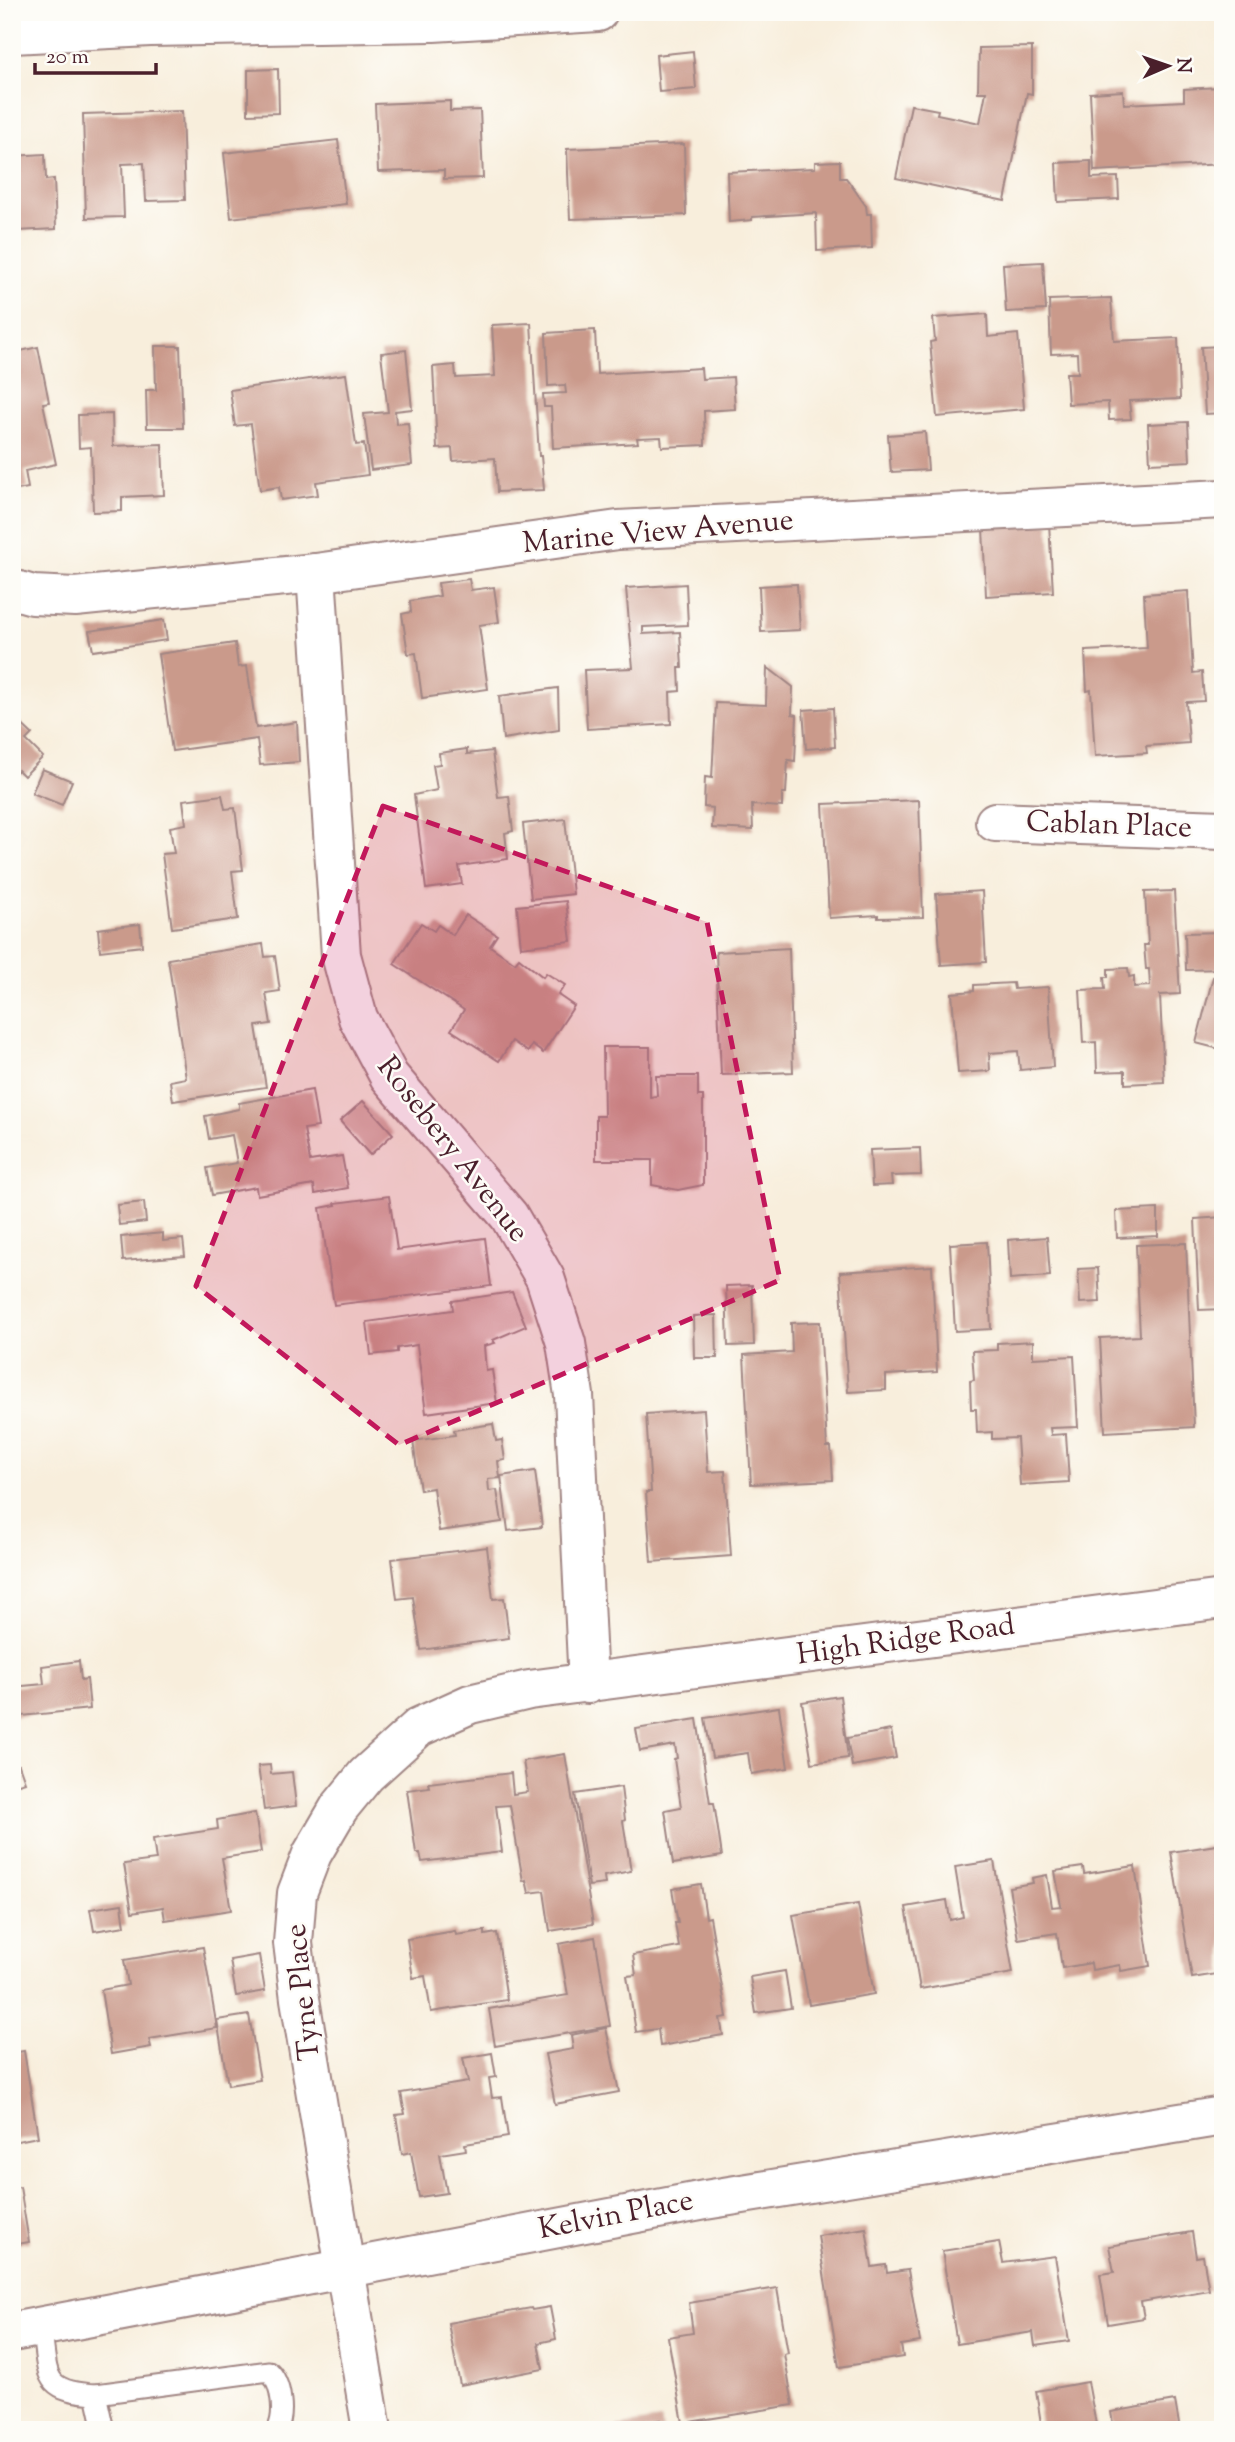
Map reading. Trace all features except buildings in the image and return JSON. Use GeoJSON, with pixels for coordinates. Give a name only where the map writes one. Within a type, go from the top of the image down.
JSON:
{"type":"FeatureCollection","features":[{"type":"Feature","properties":{"kind":"street"},"geometry":{"type":"LineString","coordinates":[[12,34],[150,27],[433,22],[598,12]]}},
{"type":"Feature","properties":{"kind":"street","name":"Marine View Avenue"},"geometry":{"type":"LineString","coordinates":[[12,589],[33,594],[75,597],[316,573],[618,530],[1223,499]]}},
{"type":"Feature","properties":{"kind":"street","name":"Rosebery Avenue"},"geometry":{"type":"LineString","coordinates":[[316,573],[341,955],[358,1018],[388,1076],[509,1216],[545,1278],[566,1343],[574,1395],[588,1684]]}},
{"type":"Feature","properties":{"kind":"street","name":"Cablan Place"},"geometry":{"type":"LineString","coordinates":[[995,822],[1223,830]]}},
{"type":"Feature","properties":{"kind":"street","name":"High Ridge Road"},"geometry":{"type":"LineString","coordinates":[[588,1684],[1223,1599]]}},
{"type":"Feature","properties":{"kind":"street","name":"Tyne Place"},"geometry":{"type":"LineString","coordinates":[[372,2430],[300,1999],[293,1943],[297,1893],[312,1854],[339,1808],[366,1776],[419,1727],[470,1704],[529,1690],[588,1684]]}},
{"type":"Feature","properties":{"kind":"street","name":"Kelvin Place"},"geometry":{"type":"LineString","coordinates":[[26,2329],[705,2200],[1223,2116]]}},
{"type":"Feature","properties":{"kind":"lane"},"geometry":{"type":"LineString","coordinates":[[26,2329],[53,2382],[71,2392],[96,2394],[269,2371],[274,2375],[279,2395],[282,2418],[277,2430]]}},
{"type":"Feature","properties":{"kind":"lane"},"geometry":{"type":"LineString","coordinates":[[96,2394],[104,2430]]}},
{"type":"Feature","properties":{"kind":"highlighted area"},"geometry":{"type":"Polygon","coordinates":[[[383,806],[707,922],[780,1280],[399,1445],[196,1286],[383,806]]]}}]}
